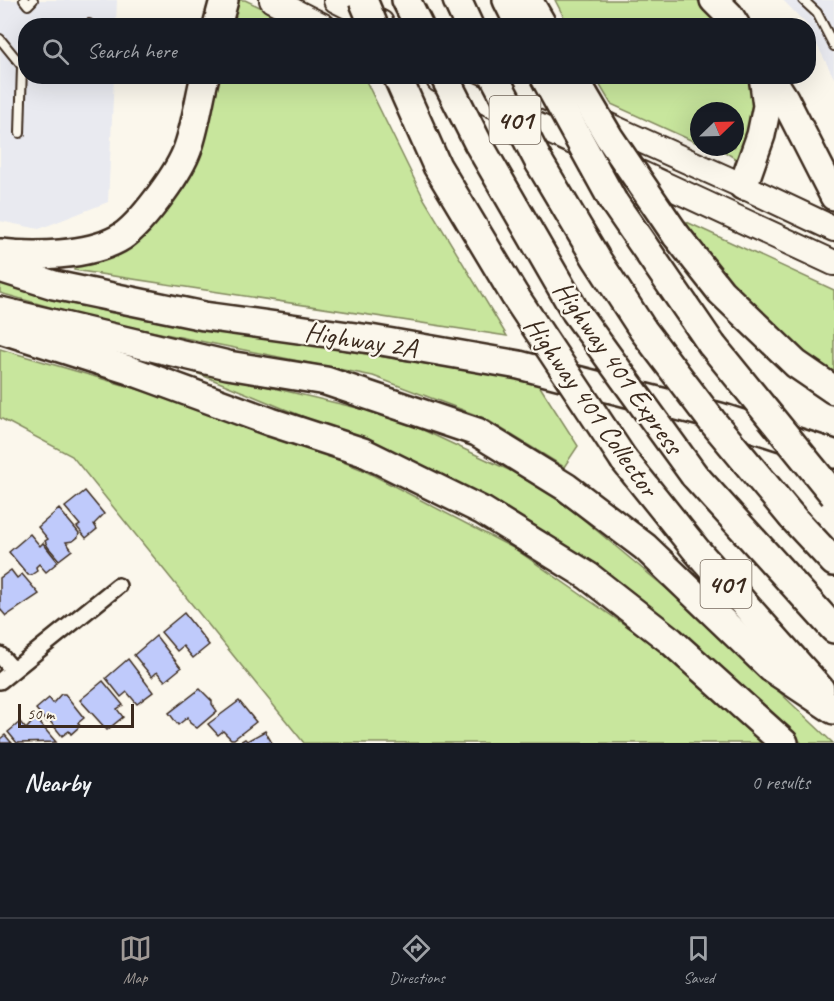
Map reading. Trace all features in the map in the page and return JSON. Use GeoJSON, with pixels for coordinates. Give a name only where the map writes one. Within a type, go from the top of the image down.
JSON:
{"type":"FeatureCollection","features":[{"type":"Feature","properties":{"kind":"highway"},"geometry":{"type":"LineString","coordinates":[[220,18],[224,0]]}},
{"type":"Feature","properties":{"kind":"highway"},"geometry":{"type":"LineString","coordinates":[[363,0],[371,18]]}},
{"type":"Feature","properties":{"kind":"highway"},"geometry":{"type":"LineString","coordinates":[[406,0],[415,18]]}},
{"type":"Feature","properties":{"kind":"highway"},"geometry":{"type":"LineString","coordinates":[[507,0],[516,18]]}},
{"type":"Feature","properties":{"kind":"highway"},"geometry":{"type":"LineString","coordinates":[[528,0],[538,18]]}},
{"type":"Feature","properties":{"kind":"highway"},"geometry":{"type":"LineString","coordinates":[[714,0],[731,18]]}},
{"type":"Feature","properties":{"kind":"highway"},"geometry":{"type":"LineString","coordinates":[[0,253],[26,256],[82,251],[119,239],[155,204],[186,153],[203,84]]}},
{"type":"Feature","properties":{"kind":"highway","name":"Highway 401 Express"},"geometry":{"type":"LineString","coordinates":[[448,84],[478,143],[575,311],[694,475],[834,629]]}},
{"type":"Feature","properties":{"kind":"highway","name":"Highway 401 Express"},"geometry":{"type":"LineString","coordinates":[[500,84],[538,162],[643,330],[711,421],[792,517],[834,562]]}},
{"type":"Feature","properties":{"kind":"highway","name":"401"},"geometry":{"type":"LineString","coordinates":[[548,84],[613,201],[712,345],[834,495]]}},
{"type":"Feature","properties":{"kind":"highway"},"geometry":{"type":"LineString","coordinates":[[578,84],[609,137],[676,235],[721,292],[796,364],[834,390]]}},
{"type":"Feature","properties":{"kind":"highway"},"geometry":{"type":"LineString","coordinates":[[743,186],[761,135],[767,106],[764,84]]}},
{"type":"Feature","properties":{"kind":"highway"},"geometry":{"type":"LineString","coordinates":[[775,84],[834,196]]}},
{"type":"Feature","properties":{"kind":"highway","name":"Highway 401 Collector"},"geometry":{"type":"LineString","coordinates":[[401,86],[437,166],[515,296],[624,460],[697,551],[834,704]]}},
{"type":"Feature","properties":{"kind":"highway","name":"Highway 2A"},"geometry":{"type":"LineString","coordinates":[[0,268],[54,285],[204,316],[370,339],[519,365],[720,417]]}},
{"type":"Feature","properties":{"kind":"highway"},"geometry":{"type":"LineString","coordinates":[[0,311],[228,365],[326,381],[477,432],[566,487],[645,547],[771,668],[834,710]]}},
{"type":"Feature","properties":{"kind":"highway"},"geometry":{"type":"LineString","coordinates":[[0,329],[129,370],[271,422],[363,452],[483,511],[588,576],[671,641],[784,743]]}},
{"type":"Feature","properties":{"kind":"highway"},"geometry":{"type":"LineString","coordinates":[[720,417],[834,454]]}},
{"type":"Feature","properties":{"kind":"highway"},"geometry":{"type":"LineString","coordinates":[[720,417],[834,471]]}},
{"type":"Feature","properties":{"kind":"main road"},"geometry":{"type":"LineString","coordinates":[[272,0],[307,18]]}},
{"type":"Feature","properties":{"kind":"main road"},"geometry":{"type":"LineString","coordinates":[[336,0],[371,18]]}},
{"type":"Feature","properties":{"kind":"main road"},"geometry":{"type":"LineString","coordinates":[[448,84],[834,263]]}},
{"type":"Feature","properties":{"kind":"main road"},"geometry":{"type":"LineString","coordinates":[[514,84],[834,229]]}},
{"type":"Feature","properties":{"kind":"main road"},"geometry":{"type":"LineString","coordinates":[[731,217],[743,186]]}},
{"type":"Feature","properties":{"kind":"street"},"geometry":{"type":"LineString","coordinates":[[0,681],[118,586]]}},
{"type":"Feature","properties":{"kind":"street"},"geometry":{"type":"LineString","coordinates":[[0,655],[13,670]]}},
{"type":"Feature","properties":{"kind":"lane"},"geometry":{"type":"LineString","coordinates":[[24,0],[28,4],[33,0]]}},
{"type":"Feature","properties":{"kind":"lane"},"geometry":{"type":"LineString","coordinates":[[803,0],[817,13],[834,46]]}},
{"type":"Feature","properties":{"kind":"lane"},"geometry":{"type":"LineString","coordinates":[[0,39],[18,58]]}},
{"type":"Feature","properties":{"kind":"lane"},"geometry":{"type":"LineString","coordinates":[[20,133],[23,84]]}},
{"type":"Feature","properties":{"kind":"shaded area"},"geometry":{"type":"Polygon","coordinates":[[[0,0],[117,0],[116,18],[18,18],[18,84],[114,84],[108,202],[39,229],[0,221],[0,0]]]}},
{"type":"Feature","properties":{"kind":"shaded area"},"geometry":{"type":"Polygon","coordinates":[[[783,0],[834,0],[834,78],[816,42],[816,18],[800,18],[783,0]]]}},
{"type":"Feature","properties":{"kind":"green space"},"geometry":{"type":"Polygon","coordinates":[[[237,0],[245,0],[283,18],[232,18],[237,0]]]}},
{"type":"Feature","properties":{"kind":"green space"},"geometry":{"type":"Polygon","coordinates":[[[555,0],[697,0],[716,18],[564,18],[555,0]]]}},
{"type":"Feature","properties":{"kind":"green space"},"geometry":{"type":"Polygon","coordinates":[[[214,84],[367,84],[424,199],[507,336],[74,270],[75,260],[154,223],[186,185],[214,84]]]}},
{"type":"Feature","properties":{"kind":"green space"},"geometry":{"type":"Polygon","coordinates":[[[599,84],[756,84],[756,126],[744,151],[744,102],[690,102],[690,140],[611,104],[599,84]]]}},
{"type":"Feature","properties":{"kind":"green space"},"geometry":{"type":"Polygon","coordinates":[[[731,156],[741,156],[739,161],[731,156]]]}},
{"type":"Feature","properties":{"kind":"green space"},"geometry":{"type":"Polygon","coordinates":[[[678,218],[834,290],[834,374],[811,358],[769,322],[731,282],[678,218]]]}},
{"type":"Feature","properties":{"kind":"green space"},"geometry":{"type":"Polygon","coordinates":[[[0,280],[107,312],[537,382],[578,446],[564,467],[484,418],[373,376],[96,320],[0,293],[0,280]]]}},
{"type":"Feature","properties":{"kind":"green space"},"geometry":{"type":"Polygon","coordinates":[[[0,349],[233,417],[363,470],[515,549],[648,641],[767,743],[304,743],[72,456],[0,418],[0,349]]]}},
{"type":"Feature","properties":{"kind":"green space"},"geometry":{"type":"Polygon","coordinates":[[[177,365],[395,417],[513,472],[566,505],[698,615],[833,743],[802,743],[662,618],[536,527],[375,446],[177,365]]]}},
{"type":"Feature","properties":{"kind":"building"},"geometry":{"type":"Polygon","coordinates":[[[85,491],[104,514],[94,524],[97,529],[86,538],[77,527],[80,525],[65,507],[85,491]]]}},
{"type":"Feature","properties":{"kind":"building"},"geometry":{"type":"Polygon","coordinates":[[[59,509],[79,533],[73,541],[66,542],[72,550],[59,560],[48,547],[45,541],[48,539],[38,527],[59,509]]]}},
{"type":"Feature","properties":{"kind":"building"},"geometry":{"type":"Polygon","coordinates":[[[30,534],[40,546],[43,543],[58,562],[46,572],[39,564],[36,567],[37,571],[28,575],[9,552],[30,534]]]}},
{"type":"Feature","properties":{"kind":"building"},"geometry":{"type":"Polygon","coordinates":[[[11,570],[17,578],[22,574],[39,594],[6,616],[0,609],[0,578],[11,570]]]}},
{"type":"Feature","properties":{"kind":"building"},"geometry":{"type":"Polygon","coordinates":[[[184,613],[209,645],[193,658],[183,646],[177,651],[161,632],[184,613]]]}},
{"type":"Feature","properties":{"kind":"building"},"geometry":{"type":"Polygon","coordinates":[[[156,636],[181,668],[165,681],[157,672],[152,677],[134,655],[156,636]]]}},
{"type":"Feature","properties":{"kind":"building"},"geometry":{"type":"Polygon","coordinates":[[[128,659],[153,692],[137,704],[127,692],[121,697],[106,678],[128,659]]]}},
{"type":"Feature","properties":{"kind":"building"},"geometry":{"type":"Polygon","coordinates":[[[103,681],[123,705],[117,709],[123,717],[107,730],[80,700],[103,681]]]}},
{"type":"Feature","properties":{"kind":"building"},"geometry":{"type":"Polygon","coordinates":[[[200,689],[212,701],[217,711],[197,728],[190,723],[188,717],[178,725],[169,713],[200,689]]]}},
{"type":"Feature","properties":{"kind":"building"},"geometry":{"type":"Polygon","coordinates":[[[61,694],[65,694],[84,718],[78,723],[80,726],[71,734],[69,731],[62,736],[36,709],[49,698],[53,703],[61,694]]]}},
{"type":"Feature","properties":{"kind":"building"},"geometry":{"type":"Polygon","coordinates":[[[239,701],[256,722],[234,739],[223,731],[218,735],[208,724],[239,701]]]}},
{"type":"Feature","properties":{"kind":"building"},"geometry":{"type":"Polygon","coordinates":[[[34,720],[38,721],[56,742],[17,743],[8,732],[20,722],[26,729],[34,720]]]}},
{"type":"Feature","properties":{"kind":"building"},"geometry":{"type":"Polygon","coordinates":[[[265,731],[272,743],[238,743],[245,739],[247,741],[265,731]]]}},
{"type":"Feature","properties":{"kind":"building"},"geometry":{"type":"Polygon","coordinates":[[[5,735],[12,743],[0,743],[0,739],[5,735]]]}}]}
